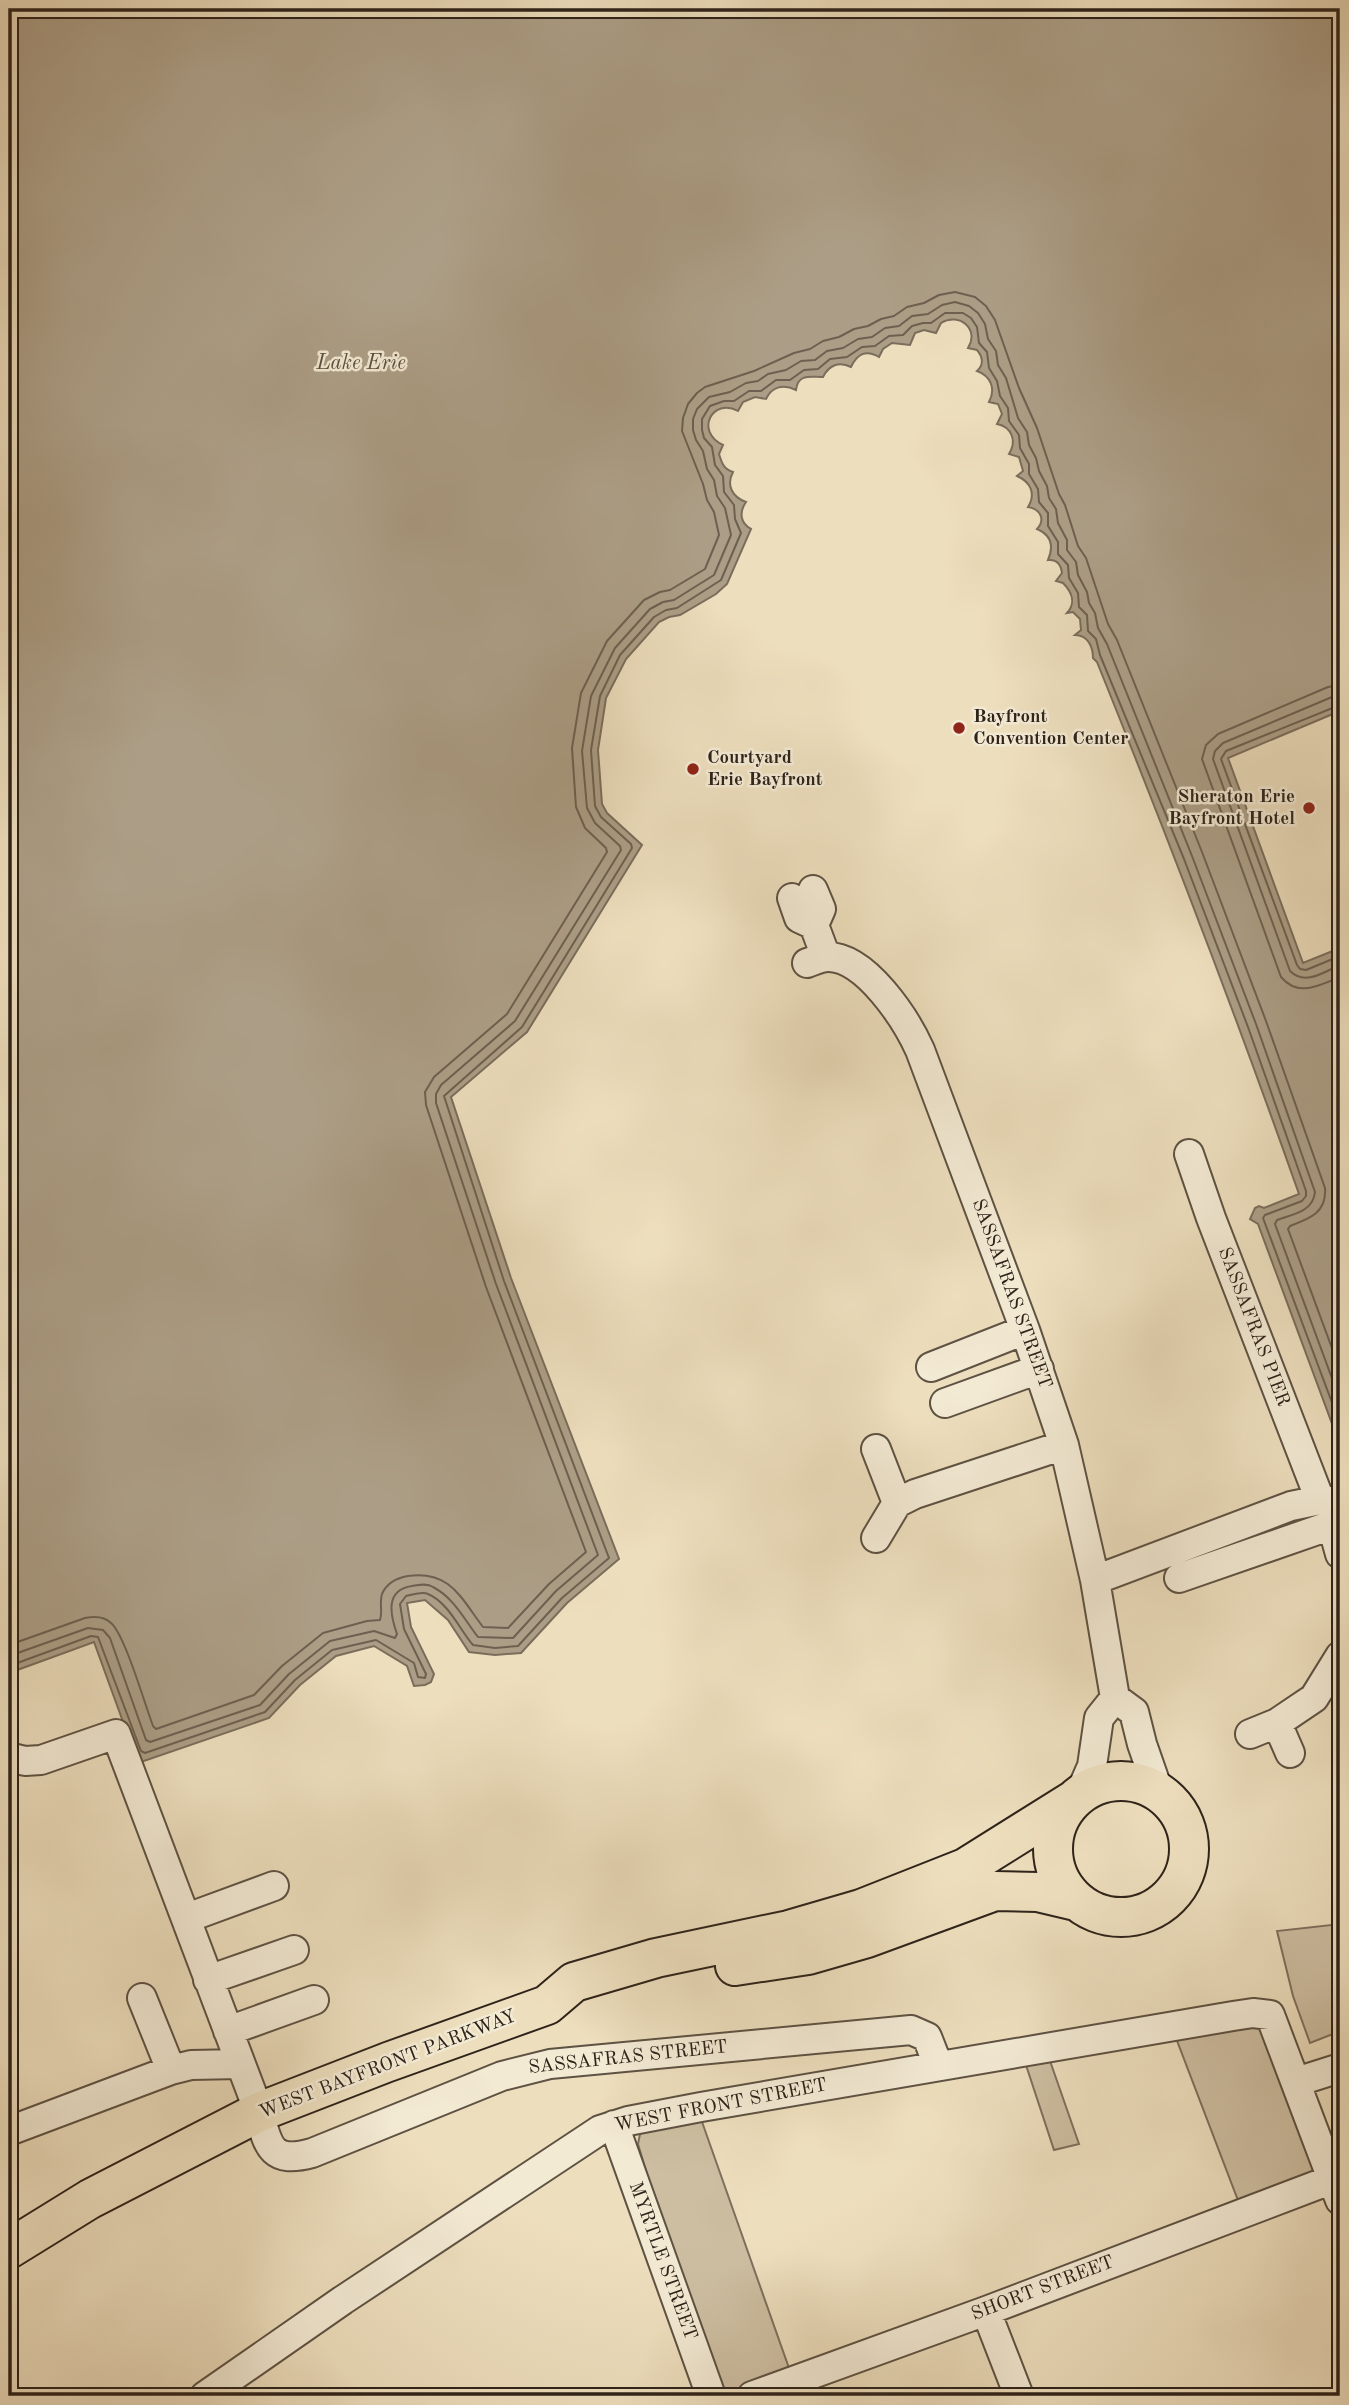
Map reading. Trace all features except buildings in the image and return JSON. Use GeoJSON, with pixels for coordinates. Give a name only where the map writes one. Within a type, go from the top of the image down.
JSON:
{"type":"FeatureCollection","features":[{"type":"Feature","properties":{"kind":"highway"},"geometry":{"type":"LineString","coordinates":[[1105,1782],[1142,1784],[1159,1793],[1173,1805],[1183,1822],[1188,1839],[1189,1858],[1175,1891],[1161,1904],[1145,1913],[1127,1917],[1109,1917],[1091,1911],[1076,1901],[1055,1871],[1052,1852],[1057,1825],[1076,1798],[1087,1789],[1105,1782]]}},
{"type":"Feature","properties":{"kind":"highway","name":"WEST BAYFRONT PARKWAY"},"geometry":{"type":"LineString","coordinates":[[9,2249],[90,2199],[259,2112],[547,2005],[574,1982],[656,1958],[789,1930],[873,1905],[965,1868],[1076,1798]]}},
{"type":"Feature","properties":{"kind":"highway","name":"WEST BAYFRONT PARKWAY"},"geometry":{"type":"LineString","coordinates":[[547,2005],[576,2010],[687,1975],[808,1955],[867,1938],[995,1891],[1038,1892],[1076,1901]]}},
{"type":"Feature","properties":{"kind":"street","name":"SASSAFRAS STREET"},"geometry":{"type":"LineString","coordinates":[[802,894],[799,918],[814,925],[817,960],[841,960],[858,968],[900,1014],[913,1036],[1025,1330],[1064,1445],[1095,1580],[1115,1698]]}},
{"type":"Feature","properties":{"kind":"street","name":"SASSAFRAS PIER"},"geometry":{"type":"LineString","coordinates":[[1189,1154],[1211,1217],[1330,1501]]}},
{"type":"Feature","properties":{"kind":"street"},"geometry":{"type":"LineString","coordinates":[[931,1367],[1025,1330]]}},
{"type":"Feature","properties":{"kind":"street"},"geometry":{"type":"LineString","coordinates":[[945,1403],[1039,1369]]}},
{"type":"Feature","properties":{"kind":"street"},"geometry":{"type":"LineString","coordinates":[[876,1538],[897,1503],[915,1494],[1064,1445]]}},
{"type":"Feature","properties":{"kind":"street"},"geometry":{"type":"LineString","coordinates":[[876,1449],[897,1503]]}},
{"type":"Feature","properties":{"kind":"street"},"geometry":{"type":"LineString","coordinates":[[1095,1580],[1291,1506],[1330,1501]]}},
{"type":"Feature","properties":{"kind":"street"},"geometry":{"type":"LineString","coordinates":[[1178,1578],[1332,1525],[1340,1554]]}},
{"type":"Feature","properties":{"kind":"street"},"geometry":{"type":"LineString","coordinates":[[1250,1734],[1277,1723],[1314,1698],[1340,1656]]}},
{"type":"Feature","properties":{"kind":"street"},"geometry":{"type":"LineString","coordinates":[[1076,1798],[1092,1766],[1099,1718],[1115,1698],[1134,1712],[1159,1793]]}},
{"type":"Feature","properties":{"kind":"street"},"geometry":{"type":"LineString","coordinates":[[1277,1723],[1290,1753]]}},
{"type":"Feature","properties":{"kind":"street","name":"SASSAFRAS STREET"},"geometry":{"type":"LineString","coordinates":[[9,1758],[41,1760],[116,1734],[187,1918],[270,2148],[281,2156],[312,2153],[510,2073],[550,2064],[911,2030],[927,2037],[938,2065]]}},
{"type":"Feature","properties":{"kind":"street"},"geometry":{"type":"LineString","coordinates":[[187,1918],[274,1886]]}},
{"type":"Feature","properties":{"kind":"street"},"geometry":{"type":"LineString","coordinates":[[208,1980],[294,1950]]}},
{"type":"Feature","properties":{"kind":"street"},"geometry":{"type":"LineString","coordinates":[[142,1998],[171,2070]]}},
{"type":"Feature","properties":{"kind":"street"},"geometry":{"type":"LineString","coordinates":[[228,2031],[314,2000]]}},
{"type":"Feature","properties":{"kind":"street","name":"WEST FRONT STREET"},"geometry":{"type":"LineString","coordinates":[[205,2396],[343,2300],[591,2136],[614,2125],[714,2104],[1253,2013],[1270,2015],[1296,2082]]}},
{"type":"Feature","properties":{"kind":"street"},"geometry":{"type":"LineString","coordinates":[[9,2131],[171,2070],[191,2065],[240,2063]]}},
{"type":"Feature","properties":{"kind":"street"},"geometry":{"type":"LineString","coordinates":[[1336,2189],[1296,2082],[1340,2068]]}},
{"type":"Feature","properties":{"kind":"street","name":"MYRTLE STREET"},"geometry":{"type":"LineString","coordinates":[[614,2125],[711,2396]]}},
{"type":"Feature","properties":{"kind":"street","name":"SHORT STREET"},"geometry":{"type":"LineString","coordinates":[[752,2396],[1336,2189]]}},
{"type":"Feature","properties":{"kind":"street"},"geometry":{"type":"LineString","coordinates":[[986,2311],[1019,2396]]}},
{"type":"Feature","properties":{"kind":"shaded area"},"geometry":{"type":"Polygon","coordinates":[[[1340,1924],[1340,2033],[1310,2043],[1293,1996],[1277,1931],[1340,1924]]]}},
{"type":"Feature","properties":{"kind":"shaded area"},"geometry":{"type":"Polygon","coordinates":[[[1258,2026],[1266,2032],[1315,2174],[1239,2203],[1176,2038],[1258,2026]]]}},
{"type":"Feature","properties":{"kind":"shaded area"},"geometry":{"type":"Polygon","coordinates":[[[1049,2058],[1079,2144],[1054,2150],[1025,2062],[1049,2058]]]}},
{"type":"Feature","properties":{"kind":"shaded area"},"geometry":{"type":"Polygon","coordinates":[[[701,2119],[790,2371],[730,2392],[723,2390],[652,2191],[638,2144],[640,2134],[644,2131],[701,2119]]]}},
{"type":"Feature","properties":{"kind":"water","name":"Lake Erie"},"geometry":{"type":"Polygon","coordinates":[[[9,9],[1340,9],[1340,711],[1228,758],[1303,963],[1340,948],[1340,1432],[1334,1429],[1258,1224],[1250,1219],[1255,1208],[1264,1208],[1299,1194],[1201,927],[1150,794],[1097,662],[1093,658],[1091,646],[1086,639],[1075,635],[1081,630],[1080,619],[1073,612],[1067,613],[1072,601],[1071,594],[1063,583],[1056,581],[1062,573],[1060,565],[1054,560],[1048,560],[1050,541],[1037,529],[1041,522],[1040,515],[1028,507],[1032,498],[1031,489],[1017,476],[1023,471],[1019,457],[1009,454],[1013,444],[1012,435],[997,424],[1002,414],[998,404],[989,402],[991,384],[986,376],[977,371],[982,364],[981,355],[977,350],[968,348],[971,335],[966,324],[948,320],[941,323],[936,333],[924,330],[915,333],[910,345],[892,343],[883,349],[879,357],[870,353],[862,354],[851,367],[838,364],[831,367],[823,377],[802,378],[796,390],[779,387],[766,399],[755,397],[743,402],[738,411],[721,408],[710,418],[710,432],[714,439],[723,445],[720,458],[725,468],[733,472],[730,486],[737,497],[746,502],[742,517],[751,529],[727,584],[716,594],[680,615],[659,622],[626,659],[606,698],[598,750],[602,804],[607,813],[642,845],[527,1032],[451,1097],[511,1278],[619,1559],[567,1603],[521,1653],[495,1655],[469,1652],[448,1620],[425,1600],[407,1603],[411,1627],[434,1674],[431,1682],[414,1686],[407,1666],[374,1646],[336,1656],[300,1685],[269,1718],[138,1763],[94,1642],[9,1673],[9,9]]]}},
{"type":"Feature","properties":{"kind":"place","name":"Bayfront Convention Center"},"geometry":{"type":"Point","coordinates":[959,728]}},
{"type":"Feature","properties":{"kind":"place","name":"Courtyard Erie Bayfront"},"geometry":{"type":"Point","coordinates":[693,769]}},
{"type":"Feature","properties":{"kind":"place","name":"Sheraton Erie Bayfront Hotel"},"geometry":{"type":"Point","coordinates":[1309,808]}}]}
